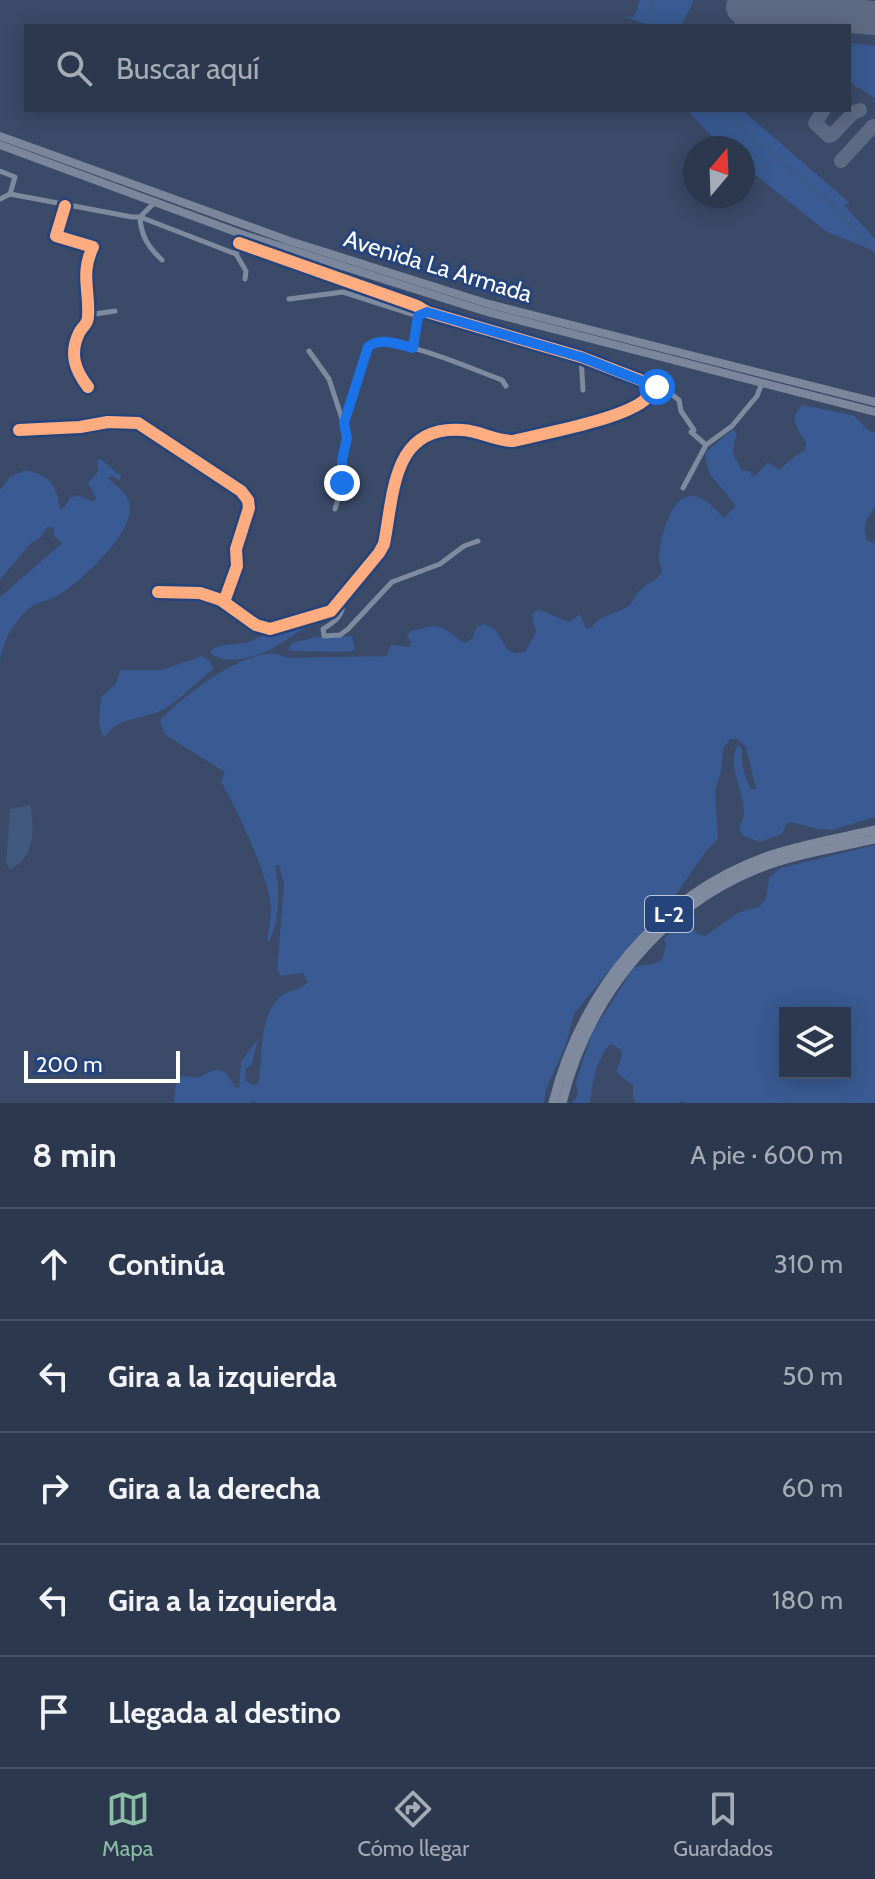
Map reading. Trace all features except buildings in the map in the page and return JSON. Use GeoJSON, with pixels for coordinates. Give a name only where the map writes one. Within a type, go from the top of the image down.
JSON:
{"type":"FeatureCollection","features":[{"type":"Feature","properties":{"kind":"highway","name":"L-2"},"geometry":{"type":"LineString","coordinates":[[553,1103],[574,1039],[598,994],[642,938],[678,906],[702,888],[751,863],[787,850],[875,830]]}},
{"type":"Feature","properties":{"kind":"highway","name":"L-2"},"geometry":{"type":"LineString","coordinates":[[562,1103],[582,1042],[605,999],[635,959],[677,919],[707,895],[754,870],[789,858],[875,839]]}},
{"type":"Feature","properties":{"kind":"main road","name":"Avenida La Armada"},"geometry":{"type":"LineString","coordinates":[[0,136],[157,198],[241,239],[875,412]]}},
{"type":"Feature","properties":{"kind":"main road","name":"Avenida La Armada"},"geometry":{"type":"LineString","coordinates":[[0,145],[488,308],[875,402]]}},
{"type":"Feature","properties":{"kind":"street"},"geometry":{"type":"LineString","coordinates":[[0,171],[15,177],[10,194]]}},
{"type":"Feature","properties":{"kind":"street"},"geometry":{"type":"LineString","coordinates":[[0,199],[10,194],[140,217],[236,254],[246,271],[245,279]]}},
{"type":"Feature","properties":{"kind":"street"},"geometry":{"type":"LineString","coordinates":[[157,198],[140,217],[141,232],[162,260]]}},
{"type":"Feature","properties":{"kind":"street"},"geometry":{"type":"LineString","coordinates":[[65,206],[56,236],[93,247],[84,271],[87,323],[80,331],[74,359],[75,369],[88,387]]}},
{"type":"Feature","properties":{"kind":"street"},"geometry":{"type":"LineString","coordinates":[[236,254],[241,239],[427,312],[581,357],[666,390],[679,400],[681,411],[694,430],[691,432],[706,445]]}},
{"type":"Feature","properties":{"kind":"street"},"geometry":{"type":"LineString","coordinates":[[289,299],[343,292],[418,316],[427,312]]}},
{"type":"Feature","properties":{"kind":"street"},"geometry":{"type":"LineString","coordinates":[[483,330],[488,308]]}},
{"type":"Feature","properties":{"kind":"street"},"geometry":{"type":"LineString","coordinates":[[88,315],[115,311]]}},
{"type":"Feature","properties":{"kind":"street"},"geometry":{"type":"LineString","coordinates":[[413,348],[418,316]]}},
{"type":"Feature","properties":{"kind":"street"},"geometry":{"type":"LineString","coordinates":[[344,423],[368,347],[375,342],[413,348],[502,380],[506,386]]}},
{"type":"Feature","properties":{"kind":"street"},"geometry":{"type":"LineString","coordinates":[[309,351],[329,379],[344,423],[346,447],[342,460],[341,490],[335,509]]}},
{"type":"Feature","properties":{"kind":"street"},"geometry":{"type":"LineString","coordinates":[[581,357],[583,390]]}},
{"type":"Feature","properties":{"kind":"street"},"geometry":{"type":"LineString","coordinates":[[158,592],[200,593],[224,602],[256,625],[270,629],[331,611],[384,544],[398,469],[412,445],[426,437],[455,430],[468,430],[513,441],[590,421],[644,402],[647,398],[646,383]]}},
{"type":"Feature","properties":{"kind":"street"},"geometry":{"type":"LineString","coordinates":[[683,488],[706,445],[732,426],[757,396],[762,383]]}},
{"type":"Feature","properties":{"kind":"street"},"geometry":{"type":"LineString","coordinates":[[19,430],[80,427],[108,422],[138,423],[241,491],[248,500],[249,508],[236,549],[237,566],[224,602]]}},
{"type":"Feature","properties":{"kind":"street"},"geometry":{"type":"LineString","coordinates":[[343,599],[343,611],[323,629],[324,636],[340,635],[348,629],[392,582],[440,564],[464,546],[478,541]]}},
{"type":"Feature","properties":{"kind":"shaded area"},"geometry":{"type":"Polygon","coordinates":[[[640,0],[694,0],[682,24],[646,24],[623,16],[634,17],[640,0]]]}},
{"type":"Feature","properties":{"kind":"shaded area"},"geometry":{"type":"Polygon","coordinates":[[[851,43],[875,46],[875,98],[851,83],[851,43]]]}},
{"type":"Feature","properties":{"kind":"shaded area"},"geometry":{"type":"Polygon","coordinates":[[[689,112],[744,112],[850,203],[844,205],[875,239],[875,251],[827,232],[755,175],[755,136],[712,136],[689,112]]]}},
{"type":"Feature","properties":{"kind":"shaded area"},"geometry":{"type":"Polygon","coordinates":[[[803,405],[852,415],[875,433],[875,507],[867,518],[865,529],[866,539],[875,544],[875,817],[832,830],[791,822],[786,824],[782,834],[761,842],[743,836],[739,829],[743,802],[734,768],[738,745],[742,749],[746,779],[751,789],[756,789],[746,747],[737,739],[730,739],[723,749],[721,772],[715,790],[718,839],[673,899],[631,944],[574,1014],[566,1045],[546,1089],[544,1103],[256,1103],[253,1100],[251,1103],[174,1103],[176,1080],[183,1077],[197,1078],[221,1070],[239,1088],[241,1062],[258,1039],[245,1080],[258,1085],[268,1016],[280,997],[308,982],[303,973],[281,976],[277,970],[284,884],[279,865],[275,866],[277,915],[269,942],[271,913],[265,880],[252,844],[221,782],[225,772],[164,734],[160,720],[213,677],[229,667],[261,655],[277,654],[288,658],[386,656],[391,645],[410,647],[407,635],[412,630],[439,627],[465,643],[483,624],[495,629],[508,650],[525,652],[536,632],[532,615],[538,609],[569,622],[580,614],[586,628],[591,628],[603,617],[627,607],[640,590],[660,575],[662,538],[678,502],[691,496],[703,499],[724,518],[736,506],[709,473],[705,453],[733,429],[737,434],[734,454],[742,471],[749,471],[754,477],[768,462],[779,470],[805,451],[806,443],[795,419],[803,405]]]}},
{"type":"Feature","properties":{"kind":"shaded area"},"geometry":{"type":"Polygon","coordinates":[[[97,459],[121,475],[120,480],[111,476],[108,478],[128,499],[130,507],[123,531],[103,557],[78,581],[25,612],[8,635],[0,661],[0,597],[62,543],[55,537],[53,527],[47,527],[0,580],[0,490],[10,477],[26,470],[52,484],[60,509],[70,498],[78,495],[94,502],[96,498],[88,483],[98,472],[97,459]]]}},
{"type":"Feature","properties":{"kind":"shaded area"},"geometry":{"type":"Polygon","coordinates":[[[332,613],[337,614],[251,657],[232,660],[216,657],[210,652],[219,646],[245,643],[322,619],[332,613]]]}},
{"type":"Feature","properties":{"kind":"shaded area"},"geometry":{"type":"Polygon","coordinates":[[[352,636],[355,649],[350,652],[288,649],[292,643],[316,637],[352,636]]]}},
{"type":"Feature","properties":{"kind":"shaded area"},"geometry":{"type":"Polygon","coordinates":[[[202,656],[210,661],[213,669],[182,696],[162,710],[123,722],[106,736],[102,735],[99,722],[101,697],[116,684],[120,670],[162,670],[202,656]]]}},
{"type":"Feature","properties":{"kind":"shaded area"},"geometry":{"type":"Polygon","coordinates":[[[30,805],[32,832],[29,850],[18,865],[10,869],[6,864],[10,809],[30,805]]]}},
{"type":"Feature","properties":{"kind":"shaded area"},"geometry":{"type":"Polygon","coordinates":[[[875,845],[875,1103],[636,1103],[633,1085],[616,1072],[622,1055],[620,1049],[611,1044],[599,1063],[590,1103],[572,1103],[578,1095],[576,1082],[592,1033],[634,967],[662,960],[666,946],[664,939],[686,917],[695,916],[694,929],[705,936],[739,912],[759,907],[766,899],[769,878],[780,868],[875,845]]]}},
{"type":"Feature","properties":{"kind":"waterway"},"geometry":{"type":"LineString","coordinates":[[648,24],[653,0]]}},
{"type":"Feature","properties":{"kind":"waterway"},"geometry":{"type":"LineString","coordinates":[[724,112],[831,204],[875,252]]}},
{"type":"Feature","properties":{"kind":"taxiway"},"geometry":{"type":"LineString","coordinates":[[764,24],[776,16],[812,8],[828,0]]}},
{"type":"Feature","properties":{"kind":"taxiway"},"geometry":{"type":"LineString","coordinates":[[832,0],[838,13],[844,16]]}},
{"type":"Feature","properties":{"kind":"taxiway"},"geometry":{"type":"LineString","coordinates":[[741,24],[743,7]]}},
{"type":"Feature","properties":{"kind":"taxiway"},"geometry":{"type":"LineString","coordinates":[[823,112],[815,123],[829,136],[860,110]]}},
{"type":"Feature","properties":{"kind":"taxiway"},"geometry":{"type":"LineString","coordinates":[[841,161],[873,126]]}},
{"type":"Feature","properties":{"kind":"runway"},"geometry":{"type":"LineString","coordinates":[[743,7],[875,18]]}},
{"type":"Feature","properties":{"kind":"cycle path"},"geometry":{"type":"LineString","coordinates":[[65,206],[56,236],[93,247],[86,274],[88,319],[74,348],[77,368],[88,387]]}},
{"type":"Feature","properties":{"kind":"cycle path"},"geometry":{"type":"LineString","coordinates":[[158,592],[200,593],[221,600],[256,625],[270,629],[331,611],[384,544],[401,466],[409,450],[422,438],[440,431],[463,430],[513,441],[604,419],[647,398],[646,383],[643,381],[581,357],[427,312],[239,243]]}},
{"type":"Feature","properties":{"kind":"cycle path"},"geometry":{"type":"LineString","coordinates":[[19,430],[80,427],[108,422],[138,423],[241,491],[248,500],[249,508],[236,549],[237,566],[224,602]]}},
{"type":"Feature","properties":{"kind":"route"},"geometry":{"type":"LineString","coordinates":[[342,483],[342,460],[347,438],[344,423],[368,347],[375,342],[387,342],[413,348],[418,316],[427,312],[581,357],[657,387]]}}]}
